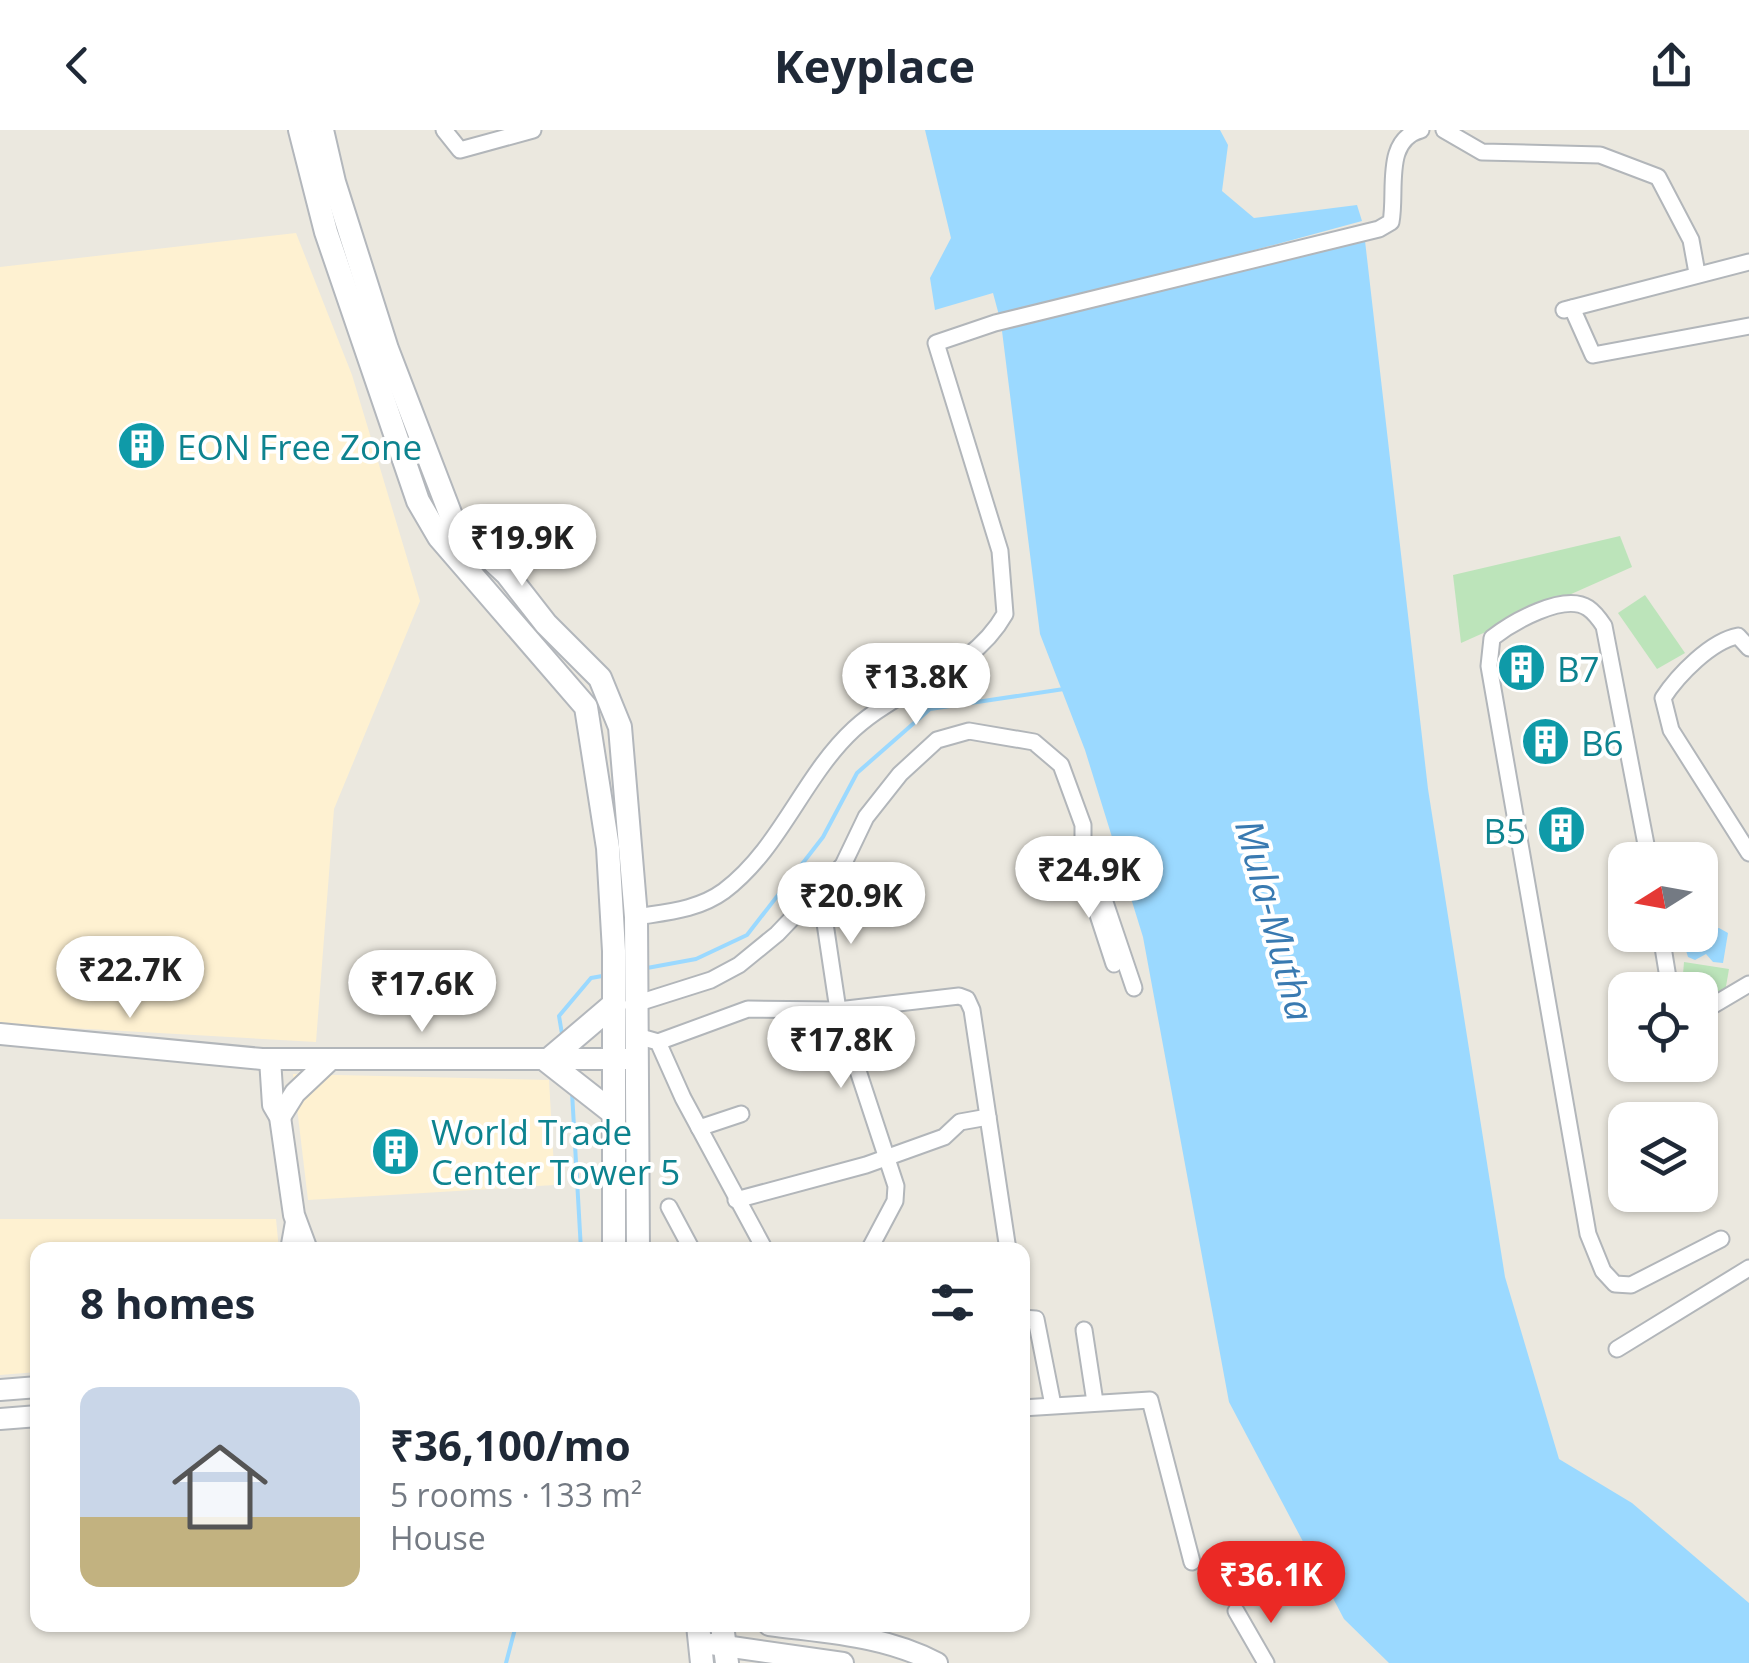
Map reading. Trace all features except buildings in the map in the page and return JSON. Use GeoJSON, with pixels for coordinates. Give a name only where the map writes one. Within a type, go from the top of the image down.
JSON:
{"type":"FeatureCollection","features":[{"type":"Feature","properties":{"kind":"main road"},"geometry":{"type":"LineString","coordinates":[[300,130],[351,273],[456,526],[507,574],[546,624],[600,678],[620,728],[636,916],[613,1060],[614,1242]]}},
{"type":"Feature","properties":{"kind":"main road"},"geometry":{"type":"LineString","coordinates":[[322,130],[351,273],[418,500],[439,537],[586,707],[625,977],[644,1046],[638,1242]]}},
{"type":"Feature","properties":{"kind":"main road"},"geometry":{"type":"LineString","coordinates":[[612,1112],[547,1060],[625,977]]}},
{"type":"Feature","properties":{"kind":"street"},"geometry":{"type":"LineString","coordinates":[[444,130],[460,150],[533,130]]}},
{"type":"Feature","properties":{"kind":"street"},"geometry":{"type":"LineString","coordinates":[[636,916],[679,911],[722,892],[777,834],[851,732],[899,695],[966,661],[988,640],[1004,614],[1000,551],[936,343],[944,337],[1368,232],[1390,222],[1396,149],[1402,140],[1421,130]]}},
{"type":"Feature","properties":{"kind":"street"},"geometry":{"type":"LineString","coordinates":[[1444,130],[1482,152],[1600,155],[1658,177],[1692,240],[1696,274]]}},
{"type":"Feature","properties":{"kind":"street"},"geometry":{"type":"LineString","coordinates":[[1749,262],[1567,310],[1593,355],[1749,326]]}},
{"type":"Feature","properties":{"kind":"street"},"geometry":{"type":"LineString","coordinates":[[1645,842],[1604,626],[1590,608],[1576,603],[1508,625],[1492,638],[1489,666],[1588,1234],[1603,1271],[1615,1284],[1631,1285],[1722,1239]]}},
{"type":"Feature","properties":{"kind":"street"},"geometry":{"type":"LineString","coordinates":[[1749,648],[1738,636],[1726,638],[1673,683],[1663,698],[1671,730],[1749,853]]}},
{"type":"Feature","properties":{"kind":"street"},"geometry":{"type":"LineString","coordinates":[[625,977],[711,980],[739,965],[844,865],[881,795],[937,740],[952,732],[988,733],[1034,742],[1050,751],[1061,764],[1134,988]]}},
{"type":"Feature","properties":{"kind":"street"},"geometry":{"type":"LineString","coordinates":[[1083,839],[1083,869],[1114,964]]}},
{"type":"Feature","properties":{"kind":"street"},"geometry":{"type":"LineString","coordinates":[[820,890],[838,1010],[887,1157],[895,1201],[873,1242]]}},
{"type":"Feature","properties":{"kind":"street"},"geometry":{"type":"LineString","coordinates":[[1718,1002],[1749,984]]}},
{"type":"Feature","properties":{"kind":"street"},"geometry":{"type":"LineString","coordinates":[[0,1034],[276,1059],[613,1060],[732,1012],[838,1010],[959,996],[967,999],[1007,1242]]}},
{"type":"Feature","properties":{"kind":"street"},"geometry":{"type":"LineString","coordinates":[[644,1046],[699,1128],[760,1242]]}},
{"type":"Feature","properties":{"kind":"street"},"geometry":{"type":"LineString","coordinates":[[276,1059],[273,1105],[283,1111]]}},
{"type":"Feature","properties":{"kind":"street"},"geometry":{"type":"LineString","coordinates":[[304,1242],[296,1222],[283,1111],[330,1060]]}},
{"type":"Feature","properties":{"kind":"street"},"geometry":{"type":"LineString","coordinates":[[699,1128],[741,1114]]}},
{"type":"Feature","properties":{"kind":"street"},"geometry":{"type":"LineString","coordinates":[[736,1200],[887,1157],[944,1136],[960,1122],[988,1117]]}},
{"type":"Feature","properties":{"kind":"street"},"geometry":{"type":"LineString","coordinates":[[669,1206],[688,1242]]}},
{"type":"Feature","properties":{"kind":"street"},"geometry":{"type":"LineString","coordinates":[[293,1242],[296,1222]]}},
{"type":"Feature","properties":{"kind":"street"},"geometry":{"type":"LineString","coordinates":[[1616,1349],[1749,1268]]}},
{"type":"Feature","properties":{"kind":"street"},"geometry":{"type":"LineString","coordinates":[[1030,1319],[1036,1320],[1053,1405]]}},
{"type":"Feature","properties":{"kind":"street"},"geometry":{"type":"LineString","coordinates":[[1084,1330],[1094,1402]]}},
{"type":"Feature","properties":{"kind":"street"},"geometry":{"type":"LineString","coordinates":[[0,1390],[30,1388]]}},
{"type":"Feature","properties":{"kind":"street"},"geometry":{"type":"LineString","coordinates":[[1030,1407],[1150,1400],[1192,1562]]}},
{"type":"Feature","properties":{"kind":"street"},"geometry":{"type":"LineString","coordinates":[[0,1419],[30,1417]]}},
{"type":"Feature","properties":{"kind":"street"},"geometry":{"type":"LineString","coordinates":[[1236,1611],[1266,1663]]}},
{"type":"Feature","properties":{"kind":"street"},"geometry":{"type":"LineString","coordinates":[[802,1632],[802,1658]]}},
{"type":"Feature","properties":{"kind":"street"},"geometry":{"type":"LineString","coordinates":[[838,1632],[906,1647],[938,1663]]}},
{"type":"Feature","properties":{"kind":"street"},"geometry":{"type":"LineString","coordinates":[[700,1643],[842,1663]]}},
{"type":"Feature","properties":{"kind":"shaded area","name":"EON Free Zone"},"geometry":{"type":"Polygon","coordinates":[[[296,233],[352,375],[420,601],[334,809],[316,1042],[0,1024],[0,267],[296,233]]]}},
{"type":"Feature","properties":{"kind":"shaded area"},"geometry":{"type":"Polygon","coordinates":[[[293,1074],[549,1080],[555,1185],[308,1200],[293,1074]]]}},
{"type":"Feature","properties":{"kind":"shaded area"},"geometry":{"type":"Polygon","coordinates":[[[0,1219],[276,1219],[278,1242],[30,1242],[30,1373],[0,1375],[0,1219]]]}},
{"type":"Feature","properties":{"kind":"green space"},"geometry":{"type":"Polygon","coordinates":[[[1620,536],[1632,567],[1461,643],[1453,575],[1620,536]]]}},
{"type":"Feature","properties":{"kind":"green space"},"geometry":{"type":"Polygon","coordinates":[[[1645,595],[1685,653],[1657,669],[1618,613],[1645,595]]]}},
{"type":"Feature","properties":{"kind":"green space"},"geometry":{"type":"Polygon","coordinates":[[[1684,962],[1729,969],[1725,992],[1718,991],[1718,972],[1683,972],[1684,962]]]}},
{"type":"Feature","properties":{"kind":"water"},"geometry":{"type":"Polygon","coordinates":[[[925,130],[1220,130],[1228,145],[1222,191],[1254,218],[1357,205],[1362,221],[1000,319],[993,293],[935,310],[930,278],[951,238],[925,130]]]}},
{"type":"Feature","properties":{"kind":"water","name":"Mula-Mutha"},"geometry":{"type":"Polygon","coordinates":[[[1364,232],[1428,789],[1505,1277],[1559,1459],[1632,1503],[1749,1603],[1749,1663],[1389,1663],[1344,1619],[1229,1402],[1143,937],[1085,750],[1040,634],[1001,323],[1364,232]]]}},
{"type":"Feature","properties":{"kind":"water"},"geometry":{"type":"Polygon","coordinates":[[[1718,928],[1728,933],[1723,963],[1713,962],[1706,954],[1695,960],[1688,957],[1686,952],[1718,952],[1718,928]]]}},
{"type":"Feature","properties":{"kind":"waterway"},"geometry":{"type":"LineString","coordinates":[[647,968],[696,959],[747,935],[823,837],[857,773],[930,709],[1064,689]]}},
{"type":"Feature","properties":{"kind":"waterway"},"geometry":{"type":"LineString","coordinates":[[562,1034],[559,1016],[591,978],[608,975]]}},
{"type":"Feature","properties":{"kind":"waterway"},"geometry":{"type":"LineString","coordinates":[[572,1092],[581,1242]]}},
{"type":"Feature","properties":{"kind":"waterway"},"geometry":{"type":"LineString","coordinates":[[506,1663],[514,1632]]}},
{"type":"Feature","properties":{"kind":"place","name":"EON Free Zone"},"geometry":{"type":"Point","coordinates":[142,446]}},
{"type":"Feature","properties":{"kind":"place","name":"B7"},"geometry":{"type":"Point","coordinates":[1522,668]}},
{"type":"Feature","properties":{"kind":"place","name":"B6"},"geometry":{"type":"Point","coordinates":[1546,742]}},
{"type":"Feature","properties":{"kind":"place","name":"B5"},"geometry":{"type":"Point","coordinates":[1561,830]}},
{"type":"Feature","properties":{"kind":"place","name":"World Trade Center Tower 5"},"geometry":{"type":"Point","coordinates":[396,1151]}}]}
